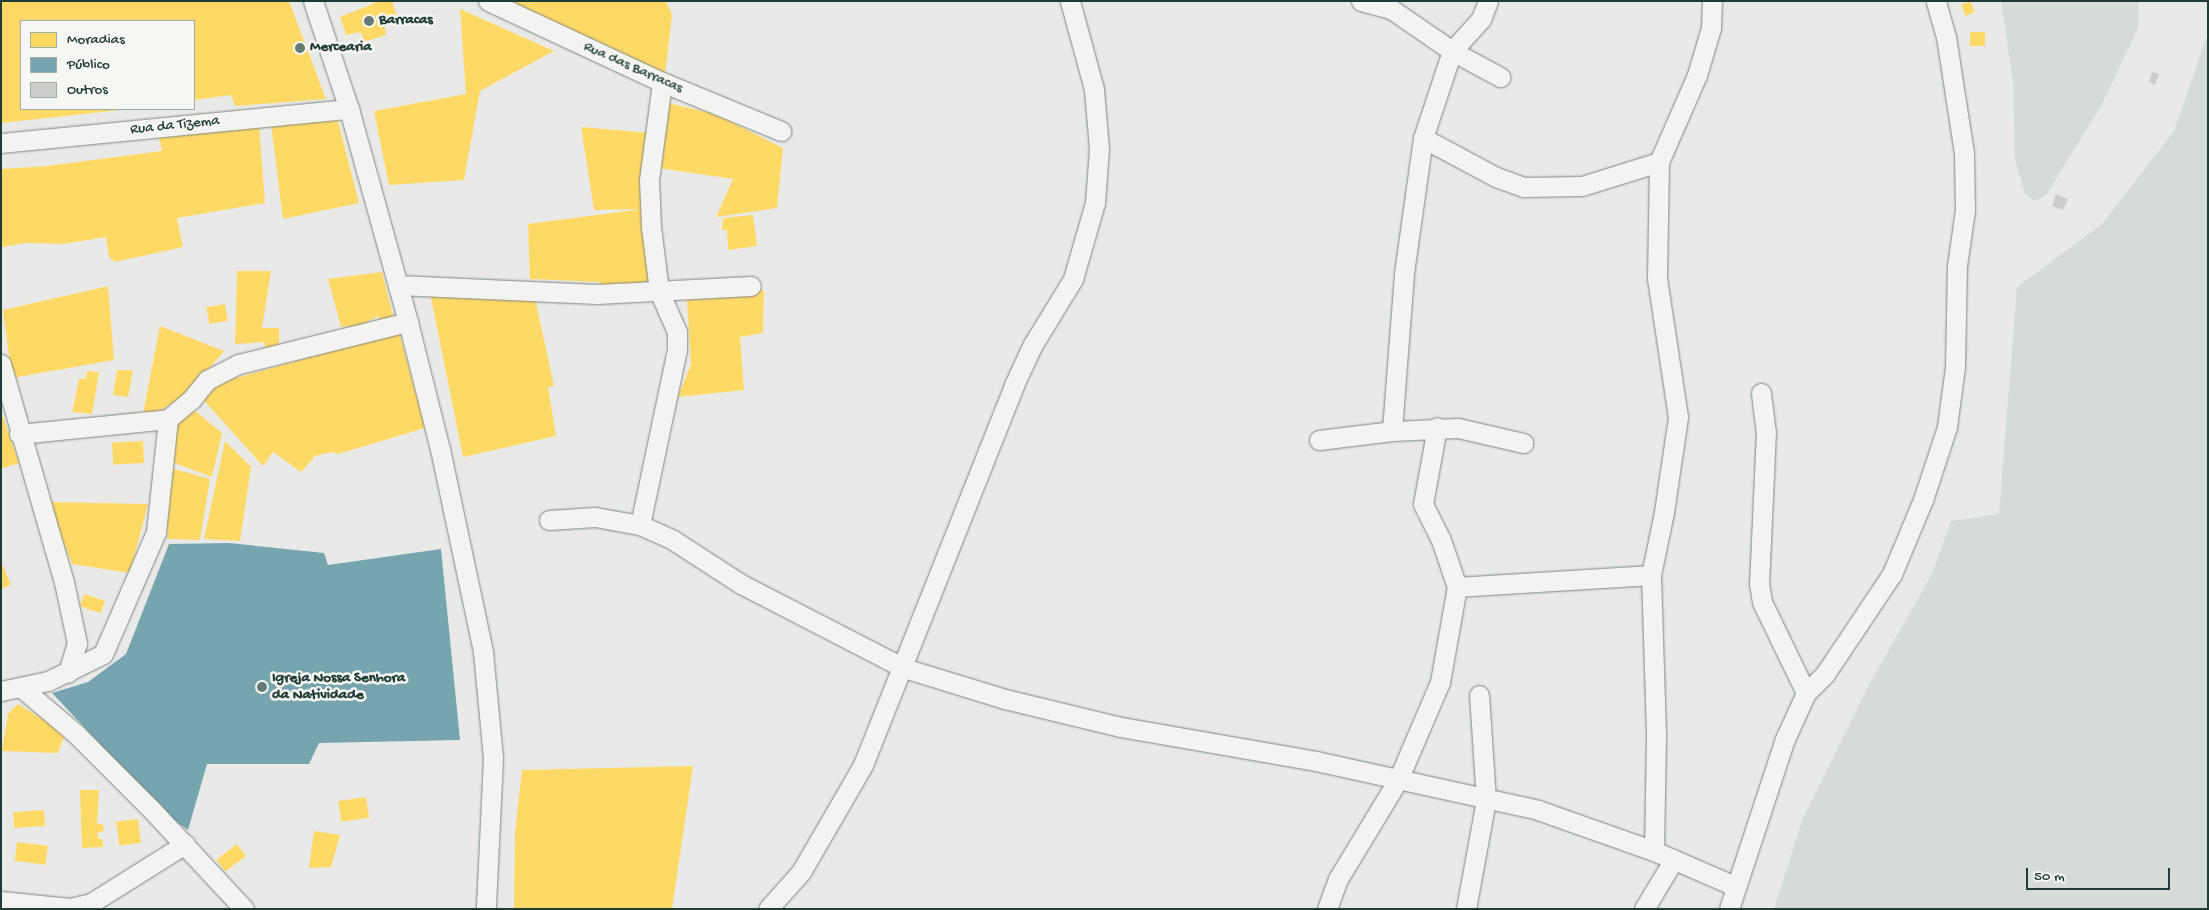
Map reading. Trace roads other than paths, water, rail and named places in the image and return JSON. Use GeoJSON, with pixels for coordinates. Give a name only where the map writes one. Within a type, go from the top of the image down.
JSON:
{"type":"FeatureCollection","features":[{"type":"Feature","properties":{"kind":"street","name":"Rua das Barracas"},"geometry":{"type":"LineString","coordinates":[[488,1],[662,82],[781,131]]}},
{"type":"Feature","properties":{"kind":"street"},"geometry":{"type":"LineString","coordinates":[[768,909],[801,872],[863,765],[904,668],[1014,385],[1032,346],[1073,279],[1095,203],[1099,149],[1094,89],[1070,1]]}},
{"type":"Feature","properties":{"kind":"street"},"geometry":{"type":"LineString","coordinates":[[1361,1],[1391,10],[1452,51],[1500,77]]}},
{"type":"Feature","properties":{"kind":"street"},"geometry":{"type":"LineString","coordinates":[[1392,431],[1404,274],[1423,138],[1452,51],[1481,19],[1488,1]]}},
{"type":"Feature","properties":{"kind":"street"},"geometry":{"type":"LineString","coordinates":[[1654,851],[1656,734],[1651,574],[1664,512],[1678,417],[1657,278],[1659,162],[1697,75],[1711,28],[1712,1]]}},
{"type":"Feature","properties":{"kind":"street"},"geometry":{"type":"LineString","coordinates":[[1729,909],[1775,763],[1806,693],[1825,674],[1892,574],[1923,500],[1947,427],[1955,367],[1957,266],[1965,210],[1964,153],[1946,37],[1936,1]]}},
{"type":"Feature","properties":{"kind":"street"},"geometry":{"type":"LineString","coordinates":[[319,3],[408,322],[440,449],[484,652],[493,758],[486,909]]}},
{"type":"Feature","properties":{"kind":"street"},"geometry":{"type":"LineString","coordinates":[[640,526],[677,350],[677,332],[659,291],[650,227],[650,180],[662,82]]}},
{"type":"Feature","properties":{"kind":"street","name":"Rua da Tizema"},"geometry":{"type":"LineString","coordinates":[[1,143],[349,109]]}},
{"type":"Feature","properties":{"kind":"street"},"geometry":{"type":"LineString","coordinates":[[1423,138],[1496,177],[1524,187],[1582,186],[1659,162]]}},
{"type":"Feature","properties":{"kind":"street"},"geometry":{"type":"LineString","coordinates":[[398,286],[597,294],[751,286]]}},
{"type":"Feature","properties":{"kind":"street"},"geometry":{"type":"LineString","coordinates":[[19,434],[168,419],[190,400],[206,380],[239,364],[408,322]]}},
{"type":"Feature","properties":{"kind":"street"},"geometry":{"type":"LineString","coordinates":[[1,364],[19,434],[64,582],[77,643],[68,673]]}},
{"type":"Feature","properties":{"kind":"street"},"geometry":{"type":"LineString","coordinates":[[1761,393],[1766,431],[1759,583],[1762,602],[1806,693]]}},
{"type":"Feature","properties":{"kind":"street"},"geometry":{"type":"LineString","coordinates":[[1,691],[23,689],[68,673],[104,654],[156,532],[168,419]]}},
{"type":"Feature","properties":{"kind":"street"},"geometry":{"type":"LineString","coordinates":[[1327,909],[1338,879],[1398,780],[1440,682],[1457,587],[1441,540],[1423,504],[1437,427]]}},
{"type":"Feature","properties":{"kind":"street"},"geometry":{"type":"LineString","coordinates":[[1319,440],[1437,427],[1523,443]]}},
{"type":"Feature","properties":{"kind":"street"},"geometry":{"type":"LineString","coordinates":[[549,520],[595,517],[640,526],[673,540],[741,584],[904,668],[1005,699],[1121,727],[1316,761],[1538,810],[1654,851],[1735,886]]}},
{"type":"Feature","properties":{"kind":"street"},"geometry":{"type":"LineString","coordinates":[[1457,587],[1651,574]]}},
{"type":"Feature","properties":{"kind":"street"},"geometry":{"type":"LineString","coordinates":[[23,689],[76,734],[185,844],[244,909]]}},
{"type":"Feature","properties":{"kind":"street"},"geometry":{"type":"LineString","coordinates":[[1466,909],[1486,800],[1478,695]]}},
{"type":"Feature","properties":{"kind":"street"},"geometry":{"type":"LineString","coordinates":[[1,901],[70,908],[91,904],[185,844]]}},
{"type":"Feature","properties":{"kind":"street"},"geometry":{"type":"LineString","coordinates":[[1644,909],[1674,860]]}},
{"type":"Feature","properties":{"kind":"place","name":"Barracas"},"geometry":{"type":"Point","coordinates":[369,21]}},
{"type":"Feature","properties":{"kind":"place","name":"Mercearia"},"geometry":{"type":"Point","coordinates":[300,48]}},
{"type":"Feature","properties":{"kind":"place","name":"Igreja Nossa Senhora da Natividade"},"geometry":{"type":"Point","coordinates":[262,687]}}]}
